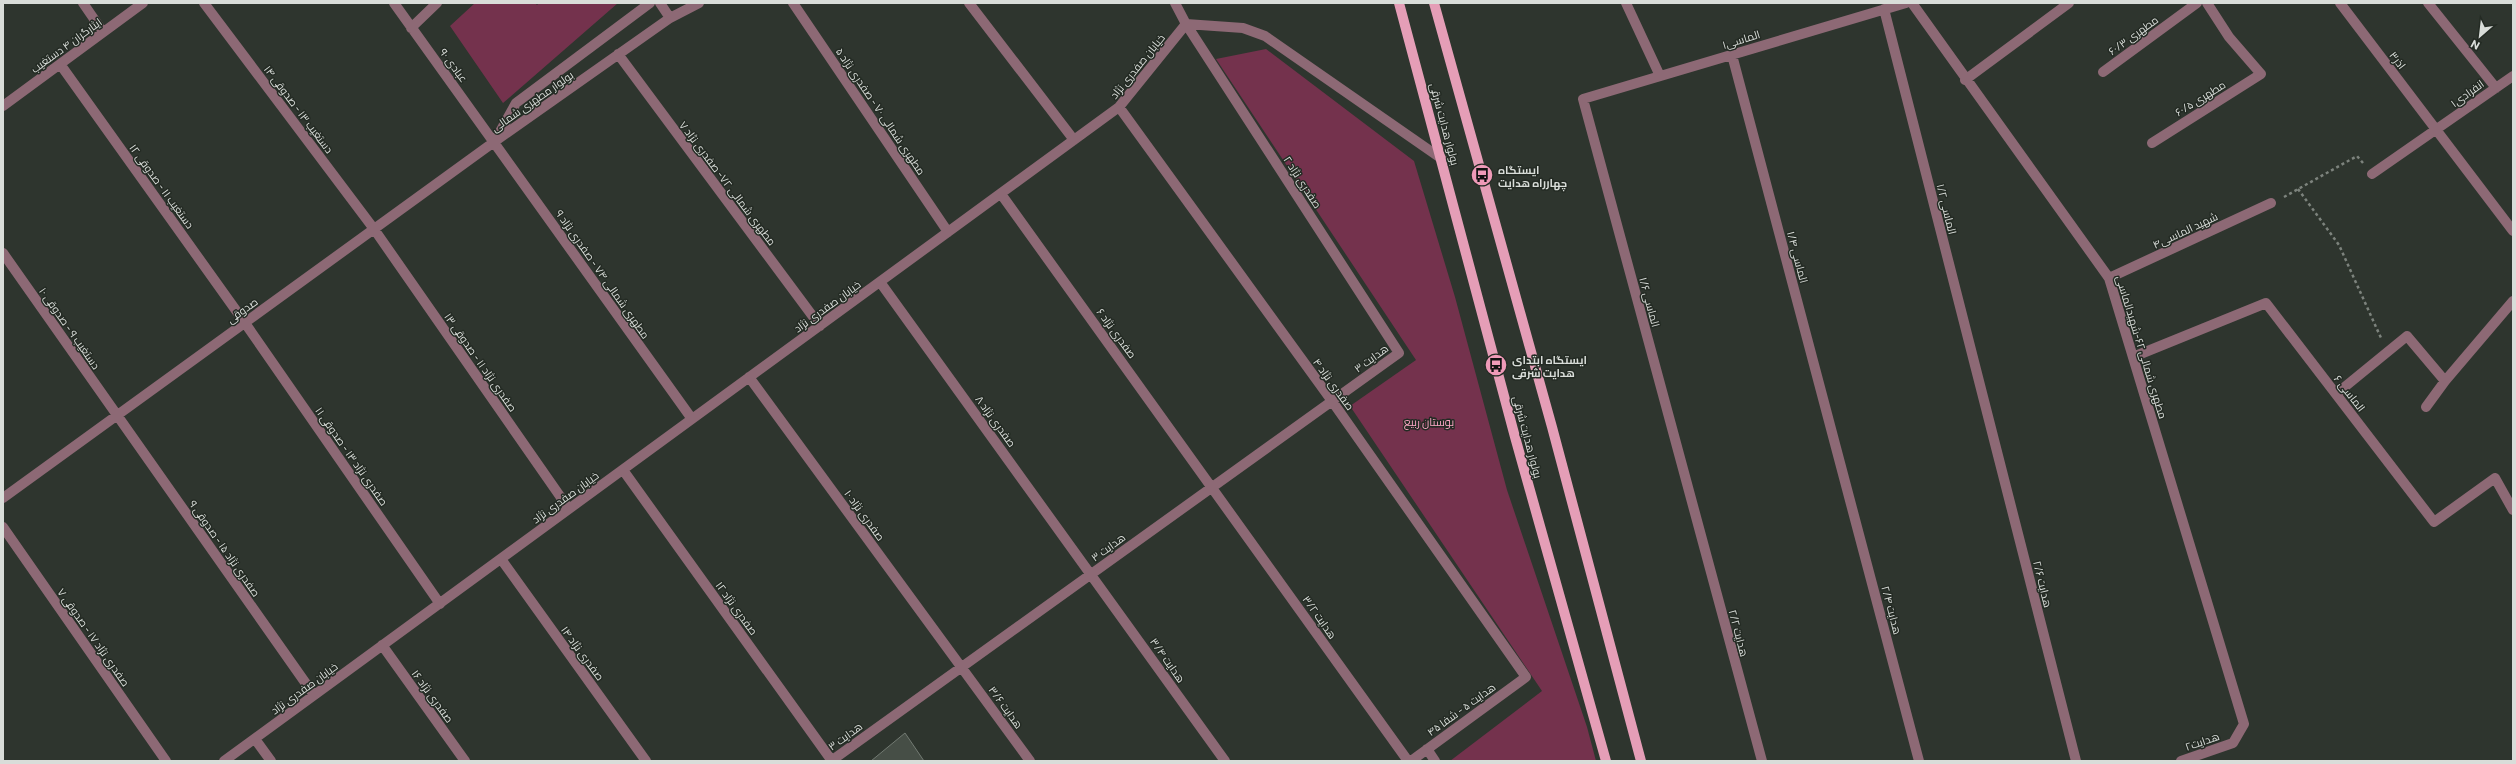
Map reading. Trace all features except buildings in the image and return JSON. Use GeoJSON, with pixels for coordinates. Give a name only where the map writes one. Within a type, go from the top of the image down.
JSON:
{"type":"FeatureCollection","features":[{"type":"Feature","properties":{"kind":"main road","name":"بولوار هدایت شرقی"},"geometry":{"type":"LineString","coordinates":[[1399,3],[1442,159],[1515,437],[1606,761]]}},
{"type":"Feature","properties":{"kind":"main road","name":"بولوار هدایت شرقی"},"geometry":{"type":"LineString","coordinates":[[1434,3],[1552,427],[1641,761]]}},
{"type":"Feature","properties":{"kind":"street"},"geometry":{"type":"LineString","coordinates":[[82,3],[103,32]]}},
{"type":"Feature","properties":{"kind":"street","name":"ایثارگران ۴ دستغیب"},"geometry":{"type":"LineString","coordinates":[[3,106],[143,3]]}},
{"type":"Feature","properties":{"kind":"street","name":"دستغیب ۱۳ - صدوقی ۱۴"},"geometry":{"type":"LineString","coordinates":[[204,3],[374,229]]}},
{"type":"Feature","properties":{"kind":"street","name":"عبادی ۹۰"},"geometry":{"type":"LineString","coordinates":[[394,3],[494,142]]}},
{"type":"Feature","properties":{"kind":"street"},"geometry":{"type":"LineString","coordinates":[[412,28],[437,3]]}},
{"type":"Feature","properties":{"kind":"street","name":"بولوار مطهری شمالی"},"geometry":{"type":"LineString","coordinates":[[494,142],[516,103],[650,3]]}},
{"type":"Feature","properties":{"kind":"street"},"geometry":{"type":"LineString","coordinates":[[660,3],[670,18]]}},
{"type":"Feature","properties":{"kind":"street","name":"بولوار مطهری شمالی"},"geometry":{"type":"LineString","coordinates":[[494,142],[670,18],[699,3]]}},
{"type":"Feature","properties":{"kind":"street","name":"مطهری شمالی ۷۰ - صفدری نژاد ۵"},"geometry":{"type":"LineString","coordinates":[[793,3],[948,232]]}},
{"type":"Feature","properties":{"kind":"street"},"geometry":{"type":"LineString","coordinates":[[969,3],[1074,140]]}},
{"type":"Feature","properties":{"kind":"street","name":"صفدری نژاد ۲"},"geometry":{"type":"LineString","coordinates":[[1175,3],[1186,24],[1399,353]]}},
{"type":"Feature","properties":{"kind":"street"},"geometry":{"type":"LineString","coordinates":[[1626,3],[1660,76]]}},
{"type":"Feature","properties":{"kind":"street","name":"الماسی۱"},"geometry":{"type":"LineString","coordinates":[[1583,99],[1906,3]]}},
{"type":"Feature","properties":{"kind":"street","name":"مطهری شمالی ۶۲-شهیدالماسی"},"geometry":{"type":"LineString","coordinates":[[1912,3],[1965,80],[2109,278],[2244,724]]}},
{"type":"Feature","properties":{"kind":"street"},"geometry":{"type":"LineString","coordinates":[[1965,80],[2069,3]]}},
{"type":"Feature","properties":{"kind":"street","name":"مطهری ۶۰/۳"},"geometry":{"type":"LineString","coordinates":[[2103,72],[2197,3]]}},
{"type":"Feature","properties":{"kind":"street","name":"مطهری ۶۰/۵"},"geometry":{"type":"LineString","coordinates":[[2152,143],[2261,74],[2229,37],[2207,3]]}},
{"type":"Feature","properties":{"kind":"street","name":"اذر۳"},"geometry":{"type":"LineString","coordinates":[[2340,3],[2513,231]]}},
{"type":"Feature","properties":{"kind":"street"},"geometry":{"type":"LineString","coordinates":[[2428,3],[2496,88]]}},
{"type":"Feature","properties":{"kind":"street","name":"الماسی ۱/۲"},"geometry":{"type":"LineString","coordinates":[[1884,9],[1987,414]]}},
{"type":"Feature","properties":{"kind":"street"},"geometry":{"type":"LineString","coordinates":[[1186,24],[1243,28],[1265,36],[1442,159]]}},
{"type":"Feature","properties":{"kind":"street","name":"خیابان صفدری نژاد"},"geometry":{"type":"LineString","coordinates":[[224,761],[1119,107],[1186,24]]}},
{"type":"Feature","properties":{"kind":"street","name":"مطهری شمالی ۷۲- صفدری نژاد ۷"},"geometry":{"type":"LineString","coordinates":[[618,54],[820,326]]}},
{"type":"Feature","properties":{"kind":"street","name":"الماسی ۱/۴"},"geometry":{"type":"LineString","coordinates":[[1732,55],[1841,464]]}},
{"type":"Feature","properties":{"kind":"street","name":"دستغیب ۱۱ - صدوقی ۱۲"},"geometry":{"type":"LineString","coordinates":[[60,64],[245,323]]}},
{"type":"Feature","properties":{"kind":"street","name":"انفرادی۱"},"geometry":{"type":"LineString","coordinates":[[2436,131],[2512,78]]}},
{"type":"Feature","properties":{"kind":"street","name":"الماسی ۱/۶"},"geometry":{"type":"LineString","coordinates":[[1583,99],[1694,511]]}},
{"type":"Feature","properties":{"kind":"street","name":"صفدری نژاد ۴"},"geometry":{"type":"LineString","coordinates":[[1119,107],[1332,402],[1526,677]]}},
{"type":"Feature","properties":{"kind":"street"},"geometry":{"type":"LineString","coordinates":[[2372,174],[2436,131]]}},
{"type":"Feature","properties":{"kind":"street","name":"صدوقی"},"geometry":{"type":"LineString","coordinates":[[3,498],[494,142]]}},
{"type":"Feature","properties":{"kind":"street","name":"مطهری شمالی ۷۴ - صفدری نژاد ۹"},"geometry":{"type":"LineString","coordinates":[[494,142],[692,419]]}},
{"type":"Feature","properties":{"kind":"street","name":"صفدری نژاد ۶"},"geometry":{"type":"LineString","coordinates":[[1001,194],[1213,487]]}},
{"type":"Feature","properties":{"kind":"street","name":"شهید الماسی۴"},"geometry":{"type":"LineString","coordinates":[[2109,278],[2271,203]]}},
{"type":"Feature","properties":{"kind":"street","name":"صفدری نژاد ۱۱ - صدوقی ۱۳"},"geometry":{"type":"LineString","coordinates":[[374,229],[569,509]]}},
{"type":"Feature","properties":{"kind":"street","name":"دستغیب ۹ - صدوقی ۱۰"},"geometry":{"type":"LineString","coordinates":[[3,253],[117,416]]}},
{"type":"Feature","properties":{"kind":"street","name":"صفدری نژاد ۸"},"geometry":{"type":"LineString","coordinates":[[880,282],[1092,574]]}},
{"type":"Feature","properties":{"kind":"street"},"geometry":{"type":"LineString","coordinates":[[2426,407],[2445,381],[2513,301]]}},
{"type":"Feature","properties":{"kind":"street","name":"الماسی ۶"},"geometry":{"type":"LineString","coordinates":[[2133,358],[2266,303],[2434,522],[2495,478],[2513,510]]}},
{"type":"Feature","properties":{"kind":"street","name":"صفدری نژاد ۱۳ - صدوقی ۱۱"},"geometry":{"type":"LineString","coordinates":[[245,323],[440,604]]}},
{"type":"Feature","properties":{"kind":"street"},"geometry":{"type":"LineString","coordinates":[[2336,394],[2407,336],[2445,381]]}},
{"type":"Feature","properties":{"kind":"street","name":"هدایت ۳"},"geometry":{"type":"LineString","coordinates":[[832,761],[1399,353]]}},
{"type":"Feature","properties":{"kind":"street","name":"صفدری نژاد ۱۰"},"geometry":{"type":"LineString","coordinates":[[749,377],[962,667]]}},
{"type":"Feature","properties":{"kind":"street","name":"هدایت ۲/۶"},"geometry":{"type":"LineString","coordinates":[[1987,414],[2076,761]]}},
{"type":"Feature","properties":{"kind":"street","name":"صفدری نژاد ۱۵ - صدوقی ۹"},"geometry":{"type":"LineString","coordinates":[[117,416],[314,695]]}},
{"type":"Feature","properties":{"kind":"street","name":"هدایت ۲/۴"},"geometry":{"type":"LineString","coordinates":[[1841,464],[1919,761]]}},
{"type":"Feature","properties":{"kind":"street","name":"صفدری نژاد ۱۲"},"geometry":{"type":"LineString","coordinates":[[623,470],[832,761]]}},
{"type":"Feature","properties":{"kind":"street","name":"هدایت ۳/۲"},"geometry":{"type":"LineString","coordinates":[[1213,487],[1408,761]]}},
{"type":"Feature","properties":{"kind":"street","name":"هدایت ۲/۲"},"geometry":{"type":"LineString","coordinates":[[1694,511],[1762,761]]}},
{"type":"Feature","properties":{"kind":"street","name":"صفدری نژاد ۱۷ - صدوقی ۷"},"geometry":{"type":"LineString","coordinates":[[3,527],[166,761]]}},
{"type":"Feature","properties":{"kind":"street","name":"صفدری نژاد ۱۴"},"geometry":{"type":"LineString","coordinates":[[501,559],[646,761]]}},
{"type":"Feature","properties":{"kind":"street","name":"هدایت ۳/۴"},"geometry":{"type":"LineString","coordinates":[[1092,574],[1225,761]]}},
{"type":"Feature","properties":{"kind":"street","name":"صفدری نژاد ۱۶"},"geometry":{"type":"LineString","coordinates":[[382,646],[465,761]]}},
{"type":"Feature","properties":{"kind":"street","name":"هدایت ۳/۶"},"geometry":{"type":"LineString","coordinates":[[962,667],[1030,761]]}},
{"type":"Feature","properties":{"kind":"street","name":"هدایت ۵ - شفا ۴۵"},"geometry":{"type":"LineString","coordinates":[[1411,761],[1526,677]]}},
{"type":"Feature","properties":{"kind":"street","name":"هدایت۲"},"geometry":{"type":"LineString","coordinates":[[2181,761],[2233,743],[2244,724]]}},
{"type":"Feature","properties":{"kind":"street"},"geometry":{"type":"LineString","coordinates":[[254,739],[271,761]]}},
{"type":"Feature","properties":{"kind":"street"},"geometry":{"type":"LineString","coordinates":[[1427,749],[1435,761]]}},
{"type":"Feature","properties":{"kind":"path"},"geometry":{"type":"LineString","coordinates":[[2372,174],[2357,156],[2298,189],[2339,245],[2375,327],[2390,350]]}},
{"type":"Feature","properties":{"kind":"green space"},"geometry":{"type":"Polygon","coordinates":[[[475,3],[535,3],[537,5],[539,3],[618,3],[503,103],[450,26],[475,3]]]}},
{"type":"Feature","properties":{"kind":"green space","name":"بوستان ربیع"},"geometry":{"type":"Polygon","coordinates":[[[1266,49],[1414,161],[1455,297],[1507,490],[1587,727],[1596,761],[1450,761],[1542,691],[1350,406],[1416,360],[1216,59],[1266,49]]]}},
{"type":"Feature","properties":{"kind":"place","name":"ایستگاه چهارراه هدایت"},"geometry":{"type":"Point","coordinates":[1482,175]}},
{"type":"Feature","properties":{"kind":"place","name":"ایستگاه ابتدای هدایت شرقی"},"geometry":{"type":"Point","coordinates":[1496,365]}}]}
